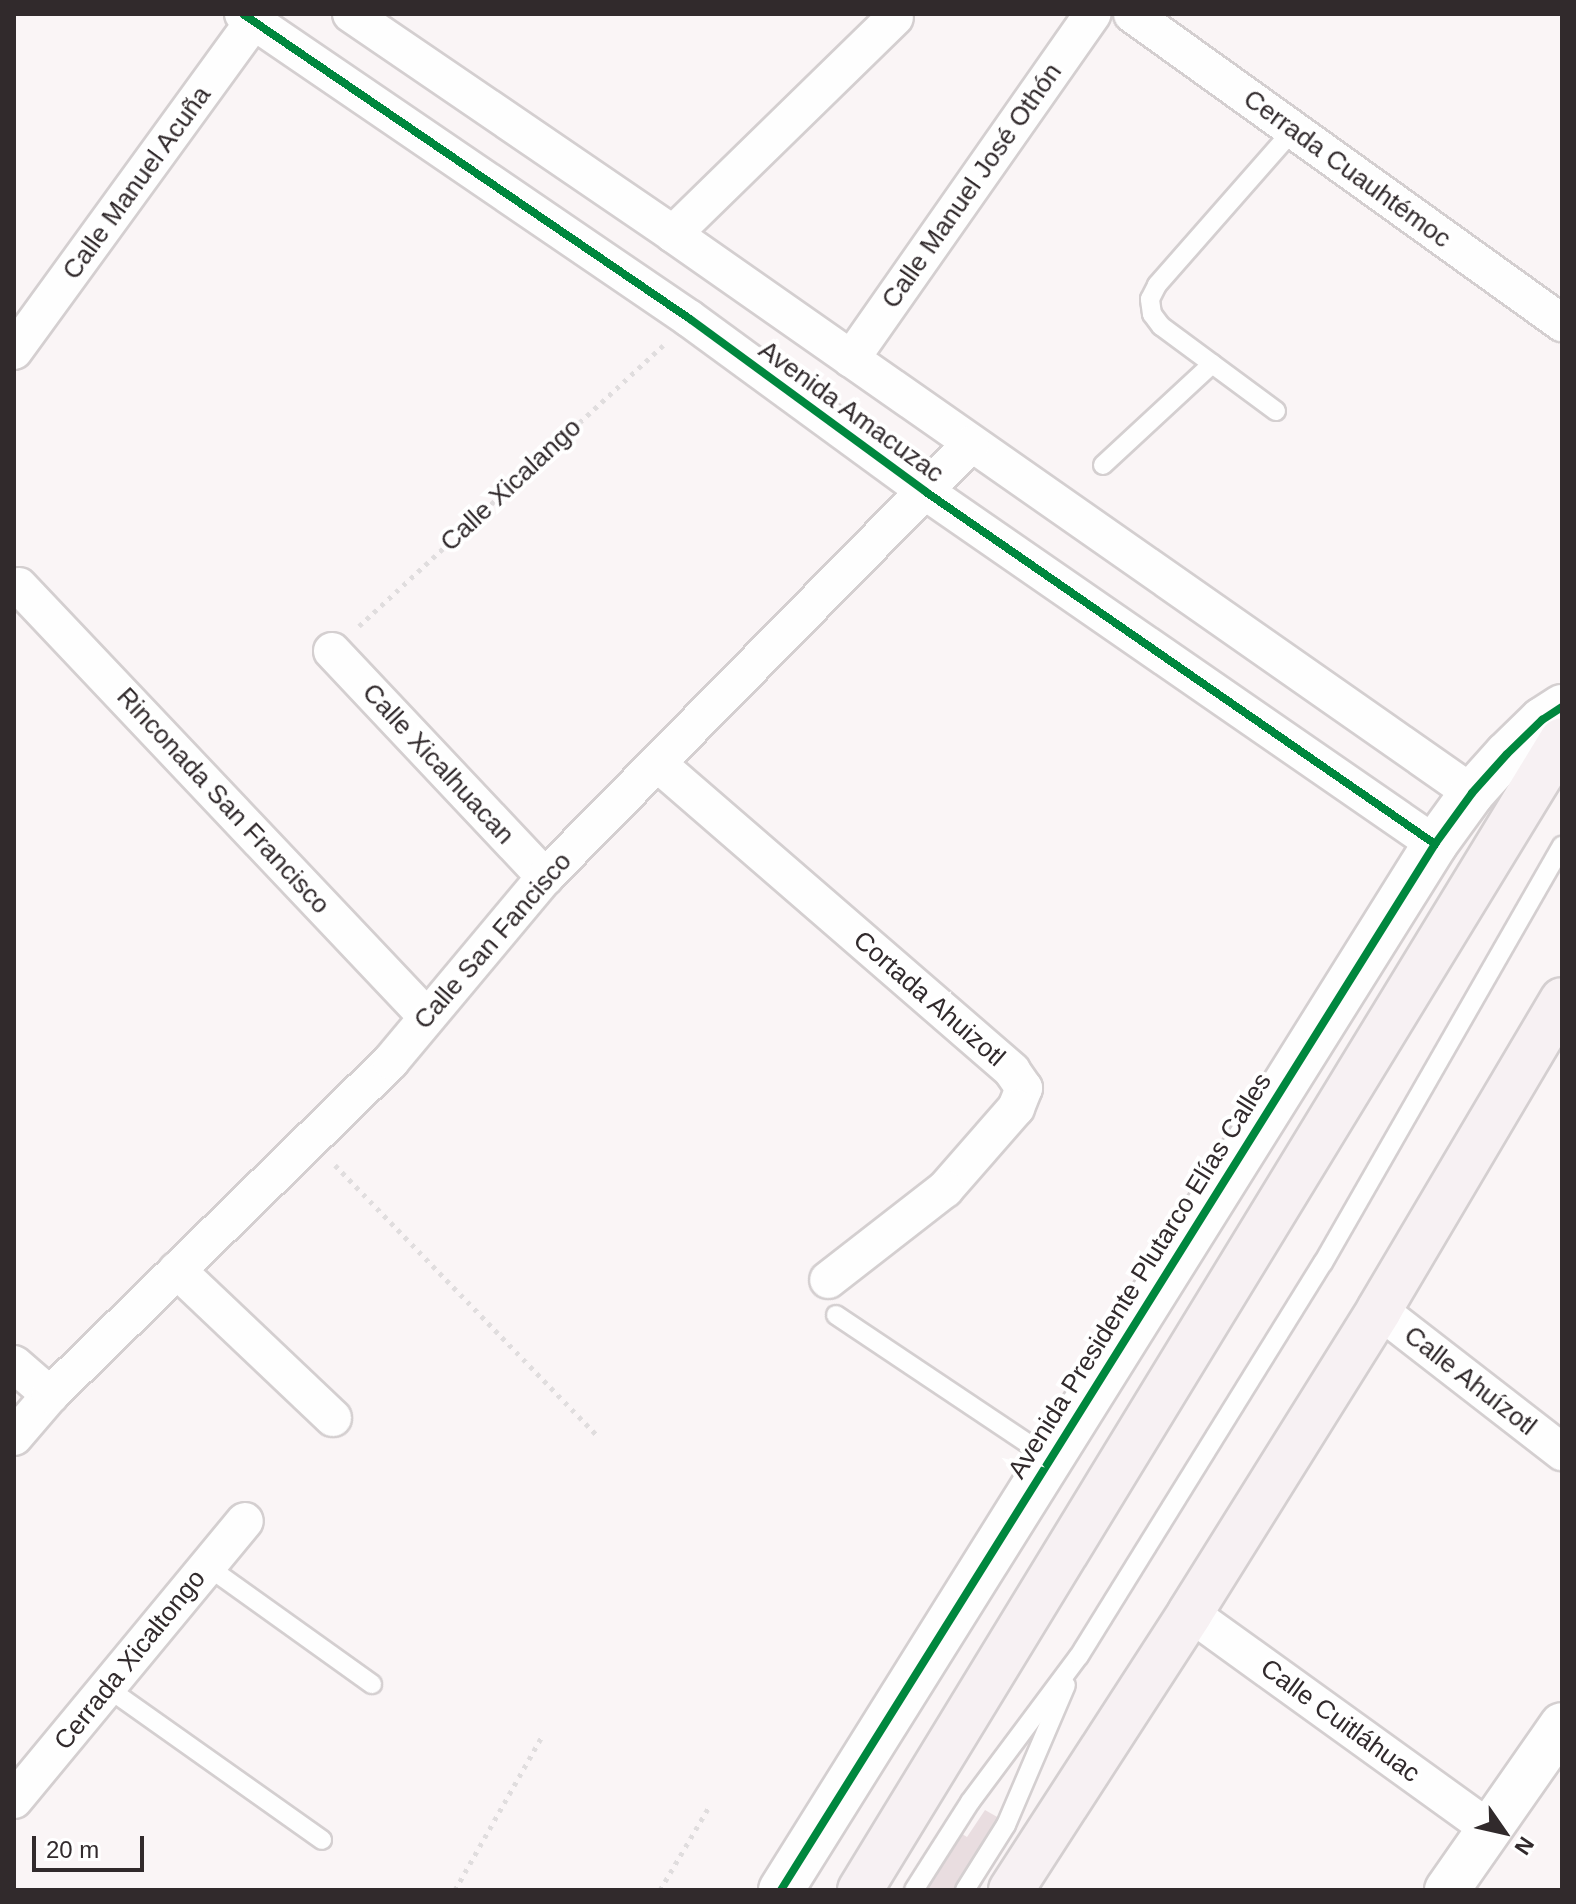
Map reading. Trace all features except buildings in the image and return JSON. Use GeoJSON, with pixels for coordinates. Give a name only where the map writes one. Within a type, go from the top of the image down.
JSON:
{"type":"FeatureCollection","features":[{"type":"Feature","properties":{"kind":"main road"},"geometry":{"type":"LineString","coordinates":[[860,1890],[1562,740]]}},
{"type":"Feature","properties":{"kind":"main road"},"geometry":{"type":"LineString","coordinates":[[1011,1890],[1190,1613],[1379,1310],[1562,1000]]}},
{"type":"Feature","properties":{"kind":"street","name":"Avenida Amacuzac"},"geometry":{"type":"LineString","coordinates":[[351,14],[673,234],[1472,793]]}},
{"type":"Feature","properties":{"kind":"street","name":"Calle Manuel José Othón"},"geometry":{"type":"LineString","coordinates":[[851,359],[1093,14]]}},
{"type":"Feature","properties":{"kind":"street","name":"Cerrada Cuauhtémoc"},"geometry":{"type":"LineString","coordinates":[[1132,14],[1562,323]]}},
{"type":"Feature","properties":{"kind":"street","name":"Avenida Amacuzac"},"geometry":{"type":"LineString","coordinates":[[252,16],[690,319],[926,492],[1435,844]]}},
{"type":"Feature","properties":{"kind":"street","name":"Calle Manuel Acuña"},"geometry":{"type":"LineString","coordinates":[[14,351],[252,16]]}},
{"type":"Feature","properties":{"kind":"street"},"geometry":{"type":"LineString","coordinates":[[673,234],[895,17]]}},
{"type":"Feature","properties":{"kind":"street","name":"Calle San Fancisco"},"geometry":{"type":"LineString","coordinates":[[14,1437],[50,1395],[312,1142],[391,1061],[545,877],[971,444]]}},
{"type":"Feature","properties":{"kind":"street","name":"Rinconada San Francisco"},"geometry":{"type":"LineString","coordinates":[[19,586],[427,1017]]}},
{"type":"Feature","properties":{"kind":"street","name":"Calle Xicalhuacan"},"geometry":{"type":"LineString","coordinates":[[332,651],[545,877]]}},
{"type":"Feature","properties":{"kind":"street","name":"Avenida Presidente Plutarco Elías Calles"},"geometry":{"type":"LineString","coordinates":[[781,1890],[1435,844],[1472,793],[1542,720],[1562,707]]}},
{"type":"Feature","properties":{"kind":"street","name":"Cortada Ahuizotl"},"geometry":{"type":"LineString","coordinates":[[657,763],[1012,1071],[1024,1088],[1016,1108],[945,1189],[828,1280]]}},
{"type":"Feature","properties":{"kind":"street"},"geometry":{"type":"LineString","coordinates":[[177,1270],[333,1418]]}},
{"type":"Feature","properties":{"kind":"street","name":"Calle Ahuízotl"},"geometry":{"type":"LineString","coordinates":[[1379,1310],[1562,1452]]}},
{"type":"Feature","properties":{"kind":"street"},"geometry":{"type":"LineString","coordinates":[[14,1364],[50,1395]]}},
{"type":"Feature","properties":{"kind":"street","name":"Cerrada Xicaltongo"},"geometry":{"type":"LineString","coordinates":[[14,1800],[245,1521]]}},
{"type":"Feature","properties":{"kind":"street","name":"Calle Cuitláhuac"},"geometry":{"type":"LineString","coordinates":[[1190,1613],[1490,1829]]}},
{"type":"Feature","properties":{"kind":"street"},"geometry":{"type":"LineString","coordinates":[[1447,1890],[1562,1725]]}},
{"type":"Feature","properties":{"kind":"lane"},"geometry":{"type":"LineString","coordinates":[[1276,411],[1161,326],[1152,314],[1150,299],[1157,285],[1293,130]]}},
{"type":"Feature","properties":{"kind":"lane"},"geometry":{"type":"LineString","coordinates":[[1103,465],[1212,364]]}},
{"type":"Feature","properties":{"kind":"lane"},"geometry":{"type":"LineString","coordinates":[[914,1890],[970,1802],[1079,1656],[1323,1263],[1562,846]]}},
{"type":"Feature","properties":{"kind":"lane"},"geometry":{"type":"LineString","coordinates":[[836,1315],[1050,1458]]}},
{"type":"Feature","properties":{"kind":"lane"},"geometry":{"type":"LineString","coordinates":[[207,1566],[372,1684]]}},
{"type":"Feature","properties":{"kind":"lane"},"geometry":{"type":"LineString","coordinates":[[965,1890],[1006,1825],[1079,1656]]}},
{"type":"Feature","properties":{"kind":"lane"},"geometry":{"type":"LineString","coordinates":[[109,1689],[322,1840]]}},
{"type":"Feature","properties":{"kind":"path"},"geometry":{"type":"LineString","coordinates":[[312,1142],[597,1435]]}},
{"type":"Feature","properties":{"kind":"path"},"geometry":{"type":"LineString","coordinates":[[455,1890],[541,1738]]}},
{"type":"Feature","properties":{"kind":"path"},"geometry":{"type":"LineString","coordinates":[[660,1890],[710,1805]]}},
{"type":"Feature","properties":{"kind":"cycle path"},"geometry":{"type":"LineString","coordinates":[[243,14],[690,319],[926,492],[1435,844]]}},
{"type":"Feature","properties":{"kind":"cycle path"},"geometry":{"type":"LineString","coordinates":[[781,1890],[1435,844],[1472,793],[1507,754],[1542,720],[1562,707]]}}]}
